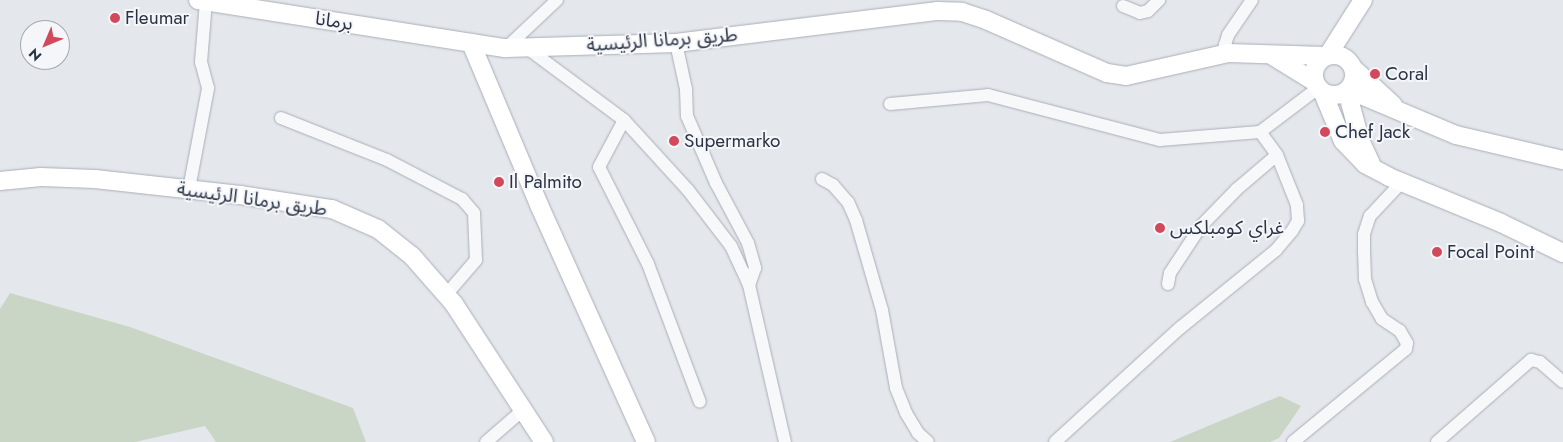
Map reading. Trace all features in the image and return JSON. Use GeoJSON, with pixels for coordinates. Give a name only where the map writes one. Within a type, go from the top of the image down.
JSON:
{"type":"FeatureCollection","features":[{"type":"Feature","properties":{"kind":"main road"},"geometry":{"type":"LineString","coordinates":[[1362,0],[1352,18],[1338,59],[1314,72],[1319,88],[1343,141],[1373,169],[1402,183],[1501,223],[1563,253]]}},
{"type":"Feature","properties":{"kind":"main road","name":"برمانا"},"geometry":{"type":"LineString","coordinates":[[202,1],[471,43]]}},
{"type":"Feature","properties":{"kind":"main road","name":"طريق برمانا الرئيسية"},"geometry":{"type":"LineString","coordinates":[[471,43],[506,48],[676,43],[938,11],[962,12],[986,20],[1107,73],[1126,76],[1228,53],[1338,59]]}},
{"type":"Feature","properties":{"kind":"main road"},"geometry":{"type":"LineString","coordinates":[[471,43],[539,205],[646,442]]}},
{"type":"Feature","properties":{"kind":"main road","name":"طريق برمانا الرئيسية"},"geometry":{"type":"LineString","coordinates":[[1272,56],[1319,88]]}},
{"type":"Feature","properties":{"kind":"main road"},"geometry":{"type":"LineString","coordinates":[[1319,88],[1335,96],[1348,91],[1354,80],[1338,59]]}},
{"type":"Feature","properties":{"kind":"main road"},"geometry":{"type":"LineString","coordinates":[[1338,59],[1403,114]]}},
{"type":"Feature","properties":{"kind":"main road"},"geometry":{"type":"LineString","coordinates":[[1348,91],[1456,136],[1563,160]]}},
{"type":"Feature","properties":{"kind":"main road"},"geometry":{"type":"LineString","coordinates":[[1348,91],[1360,140],[1373,169]]}},
{"type":"Feature","properties":{"kind":"main road","name":"طريق برمانا الرئيسية"},"geometry":{"type":"LineString","coordinates":[[0,181],[41,177],[189,189],[332,209],[378,229],[412,256],[446,295],[544,442]]}},
{"type":"Feature","properties":{"kind":"street"},"geometry":{"type":"LineString","coordinates":[[506,48],[557,0]]}},
{"type":"Feature","properties":{"kind":"street"},"geometry":{"type":"LineString","coordinates":[[1123,6],[1140,13],[1148,11],[1158,0]]}},
{"type":"Feature","properties":{"kind":"street"},"geometry":{"type":"LineString","coordinates":[[1228,53],[1225,45],[1228,35],[1252,0]]}},
{"type":"Feature","properties":{"kind":"street"},"geometry":{"type":"LineString","coordinates":[[189,189],[208,88],[201,62],[202,1]]}},
{"type":"Feature","properties":{"kind":"street"},"geometry":{"type":"LineString","coordinates":[[676,43],[686,89],[687,116],[716,182],[748,243],[755,268],[749,285]]}},
{"type":"Feature","properties":{"kind":"street"},"geometry":{"type":"LineString","coordinates":[[527,48],[624,120],[688,190],[720,231],[742,266],[749,285],[785,442]]}},
{"type":"Feature","properties":{"kind":"street"},"geometry":{"type":"LineString","coordinates":[[890,104],[988,95],[1160,140],[1260,132],[1319,88]]}},
{"type":"Feature","properties":{"kind":"street"},"geometry":{"type":"LineString","coordinates":[[281,118],[387,160],[462,199],[474,213],[476,260],[446,295]]}},
{"type":"Feature","properties":{"kind":"street"},"geometry":{"type":"LineString","coordinates":[[624,120],[599,166],[648,264],[700,402]]}},
{"type":"Feature","properties":{"kind":"street"},"geometry":{"type":"LineString","coordinates":[[1055,442],[1180,328],[1276,250],[1292,231],[1298,221],[1297,205],[1277,155],[1260,132]]}},
{"type":"Feature","properties":{"kind":"street"},"geometry":{"type":"LineString","coordinates":[[1168,284],[1170,272],[1201,226],[1236,189],[1277,155]]}},
{"type":"Feature","properties":{"kind":"street"},"geometry":{"type":"LineString","coordinates":[[822,179],[833,185],[848,202],[856,220],[882,310],[896,388],[906,413],[918,433],[928,442]]}},
{"type":"Feature","properties":{"kind":"street"},"geometry":{"type":"LineString","coordinates":[[1293,442],[1406,349],[1407,343],[1400,331],[1382,319],[1372,302],[1365,279],[1364,253],[1364,234],[1370,216],[1402,183]]}},
{"type":"Feature","properties":{"kind":"street"},"geometry":{"type":"LineString","coordinates":[[1437,442],[1531,360],[1540,362],[1563,382]]}},
{"type":"Feature","properties":{"kind":"street"},"geometry":{"type":"LineString","coordinates":[[486,442],[523,410]]}},
{"type":"Feature","properties":{"kind":"green space"},"geometry":{"type":"Polygon","coordinates":[[[10,293],[130,327],[353,408],[366,442],[216,442],[205,426],[135,442],[0,442],[0,309],[10,293]]]}},
{"type":"Feature","properties":{"kind":"green space"},"geometry":{"type":"Polygon","coordinates":[[[1280,396],[1301,406],[1279,438],[1270,442],[1170,442],[1280,396]]]}},
{"type":"Feature","properties":{"kind":"place","name":"Fleumar"},"geometry":{"type":"Point","coordinates":[115,18]}},
{"type":"Feature","properties":{"kind":"place","name":"Coral"},"geometry":{"type":"Point","coordinates":[1375,74]}},
{"type":"Feature","properties":{"kind":"place","name":"Chef Jack"},"geometry":{"type":"Point","coordinates":[1325,132]}},
{"type":"Feature","properties":{"kind":"place","name":"Supermarko"},"geometry":{"type":"Point","coordinates":[674,141]}},
{"type":"Feature","properties":{"kind":"place","name":"Il Palmito"},"geometry":{"type":"Point","coordinates":[499,182]}},
{"type":"Feature","properties":{"kind":"place","name":"غراي كومبلكس"},"geometry":{"type":"Point","coordinates":[1160,228]}},
{"type":"Feature","properties":{"kind":"place","name":"Focal Point"},"geometry":{"type":"Point","coordinates":[1437,252]}}]}
